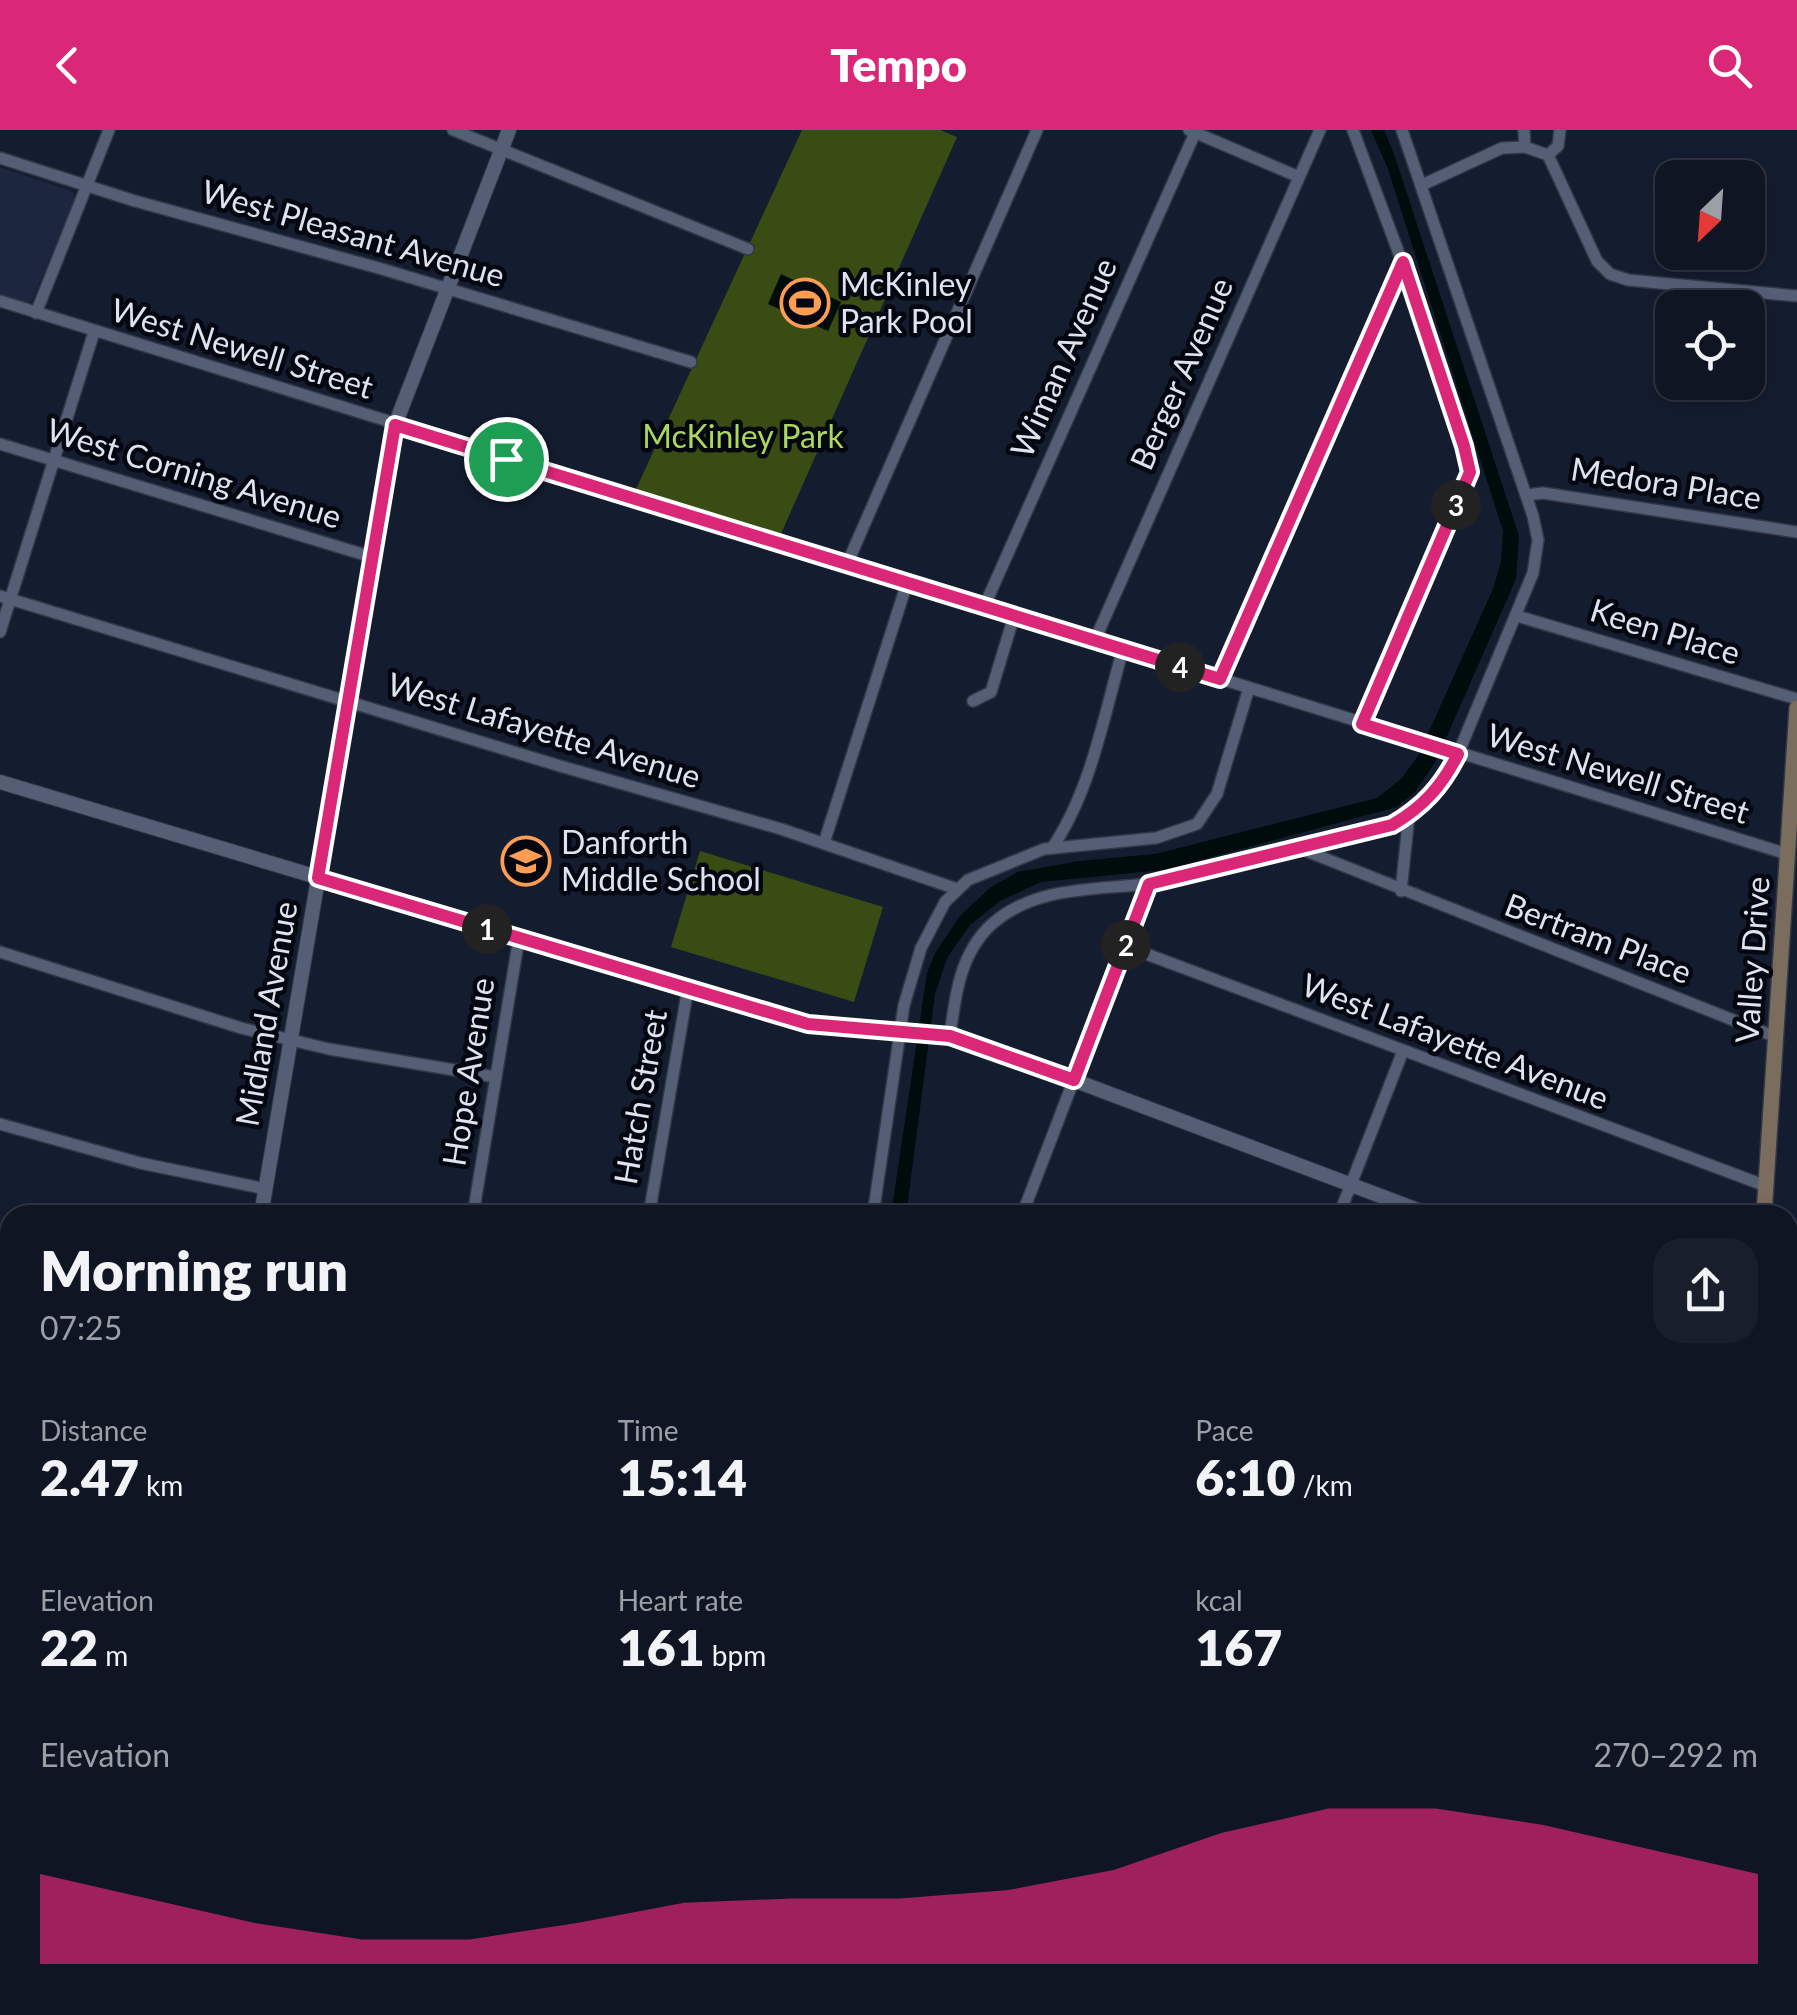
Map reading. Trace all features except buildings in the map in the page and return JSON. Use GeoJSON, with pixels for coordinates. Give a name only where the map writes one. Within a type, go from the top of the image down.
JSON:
{"type":"FeatureCollection","features":[{"type":"Feature","properties":{"kind":"main road","name":"Valley Drive"},"geometry":{"type":"LineString","coordinates":[[1765,1205],[1797,708]]}},
{"type":"Feature","properties":{"kind":"street"},"geometry":{"type":"LineString","coordinates":[[36,313],[110,130]]}},
{"type":"Feature","properties":{"kind":"street"},"geometry":{"type":"LineString","coordinates":[[453,130],[748,249]]}},
{"type":"Feature","properties":{"kind":"street","name":"Midland Avenue"},"geometry":{"type":"LineString","coordinates":[[264,1205],[395,425],[509,130]]}},
{"type":"Feature","properties":{"kind":"street"},"geometry":{"type":"LineString","coordinates":[[847,564],[1038,130]]}},
{"type":"Feature","properties":{"kind":"street","name":"Berger Avenue"},"geometry":{"type":"LineString","coordinates":[[1095,640],[1320,130]]}},
{"type":"Feature","properties":{"kind":"street"},"geometry":{"type":"LineString","coordinates":[[1354,130],[1403,262],[1470,472],[1362,724]]}},
{"type":"Feature","properties":{"kind":"street"},"geometry":{"type":"LineString","coordinates":[[943,1036],[972,950],[996,921],[1018,906],[1050,894],[1149,884],[1392,825],[1438,788],[1517,616],[1538,558],[1538,540],[1402,130]]}},
{"type":"Feature","properties":{"kind":"street"},"geometry":{"type":"LineString","coordinates":[[1524,130],[1525,146]]}},
{"type":"Feature","properties":{"kind":"street"},"geometry":{"type":"LineString","coordinates":[[1548,154],[1558,146],[1560,130]]}},
{"type":"Feature","properties":{"kind":"street"},"geometry":{"type":"LineString","coordinates":[[1192,131],[1299,177]]}},
{"type":"Feature","properties":{"kind":"street","name":"Wiman Avenue"},"geometry":{"type":"LineString","coordinates":[[984,606],[1192,131]]}},
{"type":"Feature","properties":{"kind":"street"},"geometry":{"type":"LineString","coordinates":[[1422,185],[1502,148],[1525,146],[1548,154],[1598,261],[1619,279],[1797,296]]}},
{"type":"Feature","properties":{"kind":"street","name":"West Pleasant Avenue"},"geometry":{"type":"LineString","coordinates":[[0,158],[691,362]]}},
{"type":"Feature","properties":{"kind":"street"},"geometry":{"type":"LineString","coordinates":[[1220,679],[1403,262]]}},
{"type":"Feature","properties":{"kind":"street","name":"West Newell Street"},"geometry":{"type":"LineString","coordinates":[[0,300],[1787,854]]}},
{"type":"Feature","properties":{"kind":"street"},"geometry":{"type":"LineString","coordinates":[[0,632],[6,598],[55,461],[94,332]]}},
{"type":"Feature","properties":{"kind":"street","name":"West Corning Avenue"},"geometry":{"type":"LineString","coordinates":[[0,444],[372,557]]}},
{"type":"Feature","properties":{"kind":"street","name":"Medora Place"},"geometry":{"type":"LineString","coordinates":[[1526,495],[1543,493],[1797,532]]}},
{"type":"Feature","properties":{"kind":"street"},"geometry":{"type":"LineString","coordinates":[[824,843],[906,583]]}},
{"type":"Feature","properties":{"kind":"street","name":"West Lafayette Avenue"},"geometry":{"type":"LineString","coordinates":[[6,598],[824,843],[956,889]]}},
{"type":"Feature","properties":{"kind":"street"},"geometry":{"type":"LineString","coordinates":[[972,700],[990,692],[1014,616]]}},
{"type":"Feature","properties":{"kind":"street","name":"Keen Place"},"geometry":{"type":"LineString","coordinates":[[1517,616],[1797,699]]}},
{"type":"Feature","properties":{"kind":"street"},"geometry":{"type":"LineString","coordinates":[[1052,848],[1082,786],[1123,649]]}},
{"type":"Feature","properties":{"kind":"street"},"geometry":{"type":"LineString","coordinates":[[876,1205],[921,948],[945,902],[968,880],[1026,854],[1156,838],[1197,824],[1217,794],[1249,688]]}},
{"type":"Feature","properties":{"kind":"street"},"geometry":{"type":"LineString","coordinates":[[0,782],[808,1024],[943,1036],[1074,1080],[1406,1205]]}},
{"type":"Feature","properties":{"kind":"street"},"geometry":{"type":"LineString","coordinates":[[1401,891],[1409,815]]}},
{"type":"Feature","properties":{"kind":"street","name":"Bertram Place"},"geometry":{"type":"LineString","coordinates":[[1300,848],[1776,1037]]}},
{"type":"Feature","properties":{"kind":"street"},"geometry":{"type":"LineString","coordinates":[[1027,1205],[1149,884]]}},
{"type":"Feature","properties":{"kind":"street","name":"Hope Avenue"},"geometry":{"type":"LineString","coordinates":[[475,1205],[519,938]]}},
{"type":"Feature","properties":{"kind":"street","name":"West Lafayette Avenue"},"geometry":{"type":"LineString","coordinates":[[1125,946],[1766,1186]]}},
{"type":"Feature","properties":{"kind":"street"},"geometry":{"type":"LineString","coordinates":[[0,952],[240,1028],[496,1077]]}},
{"type":"Feature","properties":{"kind":"street","name":"Hatch Street"},"geometry":{"type":"LineString","coordinates":[[651,1205],[688,988]]}},
{"type":"Feature","properties":{"kind":"street"},"geometry":{"type":"LineString","coordinates":[[1343,1205],[1402,1051]]}},
{"type":"Feature","properties":{"kind":"street"},"geometry":{"type":"LineString","coordinates":[[0,1124],[140,1163],[266,1189]]}},
{"type":"Feature","properties":{"kind":"shaded area"},"geometry":{"type":"Polygon","coordinates":[[[1371,130],[1384,130],[1394,154],[1519,536],[1516,579],[1436,761],[1415,792],[1397,807],[1163,870],[1041,882],[1000,901],[970,925],[947,958],[935,994],[907,1205],[892,1205],[927,973],[935,953],[960,916],[991,887],[1018,872],[1155,854],[1377,798],[1401,779],[1418,756],[1493,589],[1501,562],[1503,531],[1388,169],[1371,130]]]}},
{"type":"Feature","properties":{"kind":"shaded area"},"geometry":{"type":"Polygon","coordinates":[[[0,167],[72,191],[75,198],[32,301],[22,305],[0,298],[0,167]]]}},
{"type":"Feature","properties":{"kind":"shaded area","name":"McKinley Park Pool"},"geometry":{"type":"Polygon","coordinates":[[[781,274],[841,302],[828,331],[768,304],[781,274]]]}},
{"type":"Feature","properties":{"kind":"green space","name":"McKinley Park"},"geometry":{"type":"Polygon","coordinates":[[[802,130],[940,130],[957,137],[780,536],[636,489],[802,130]]]}},
{"type":"Feature","properties":{"kind":"green space"},"geometry":{"type":"Polygon","coordinates":[[[700,851],[883,907],[854,1002],[671,947],[700,851]]]}},
{"type":"Feature","properties":{"kind":"place","name":"McKinley Park Pool"},"geometry":{"type":"Point","coordinates":[805,303]}},
{"type":"Feature","properties":{"kind":"place","name":"Danforth Middle School"},"geometry":{"type":"Point","coordinates":[526,861]}},
{"type":"Feature","properties":{"kind":"route"},"geometry":{"type":"LineString","coordinates":[[1403,262],[1470,472],[1362,724],[1458,754],[1438,788],[1420,807],[1392,825],[1149,884],[1074,1080],[950,1036],[808,1024],[318,878],[395,425],[506,459],[1220,679],[1403,262]]}}]}
